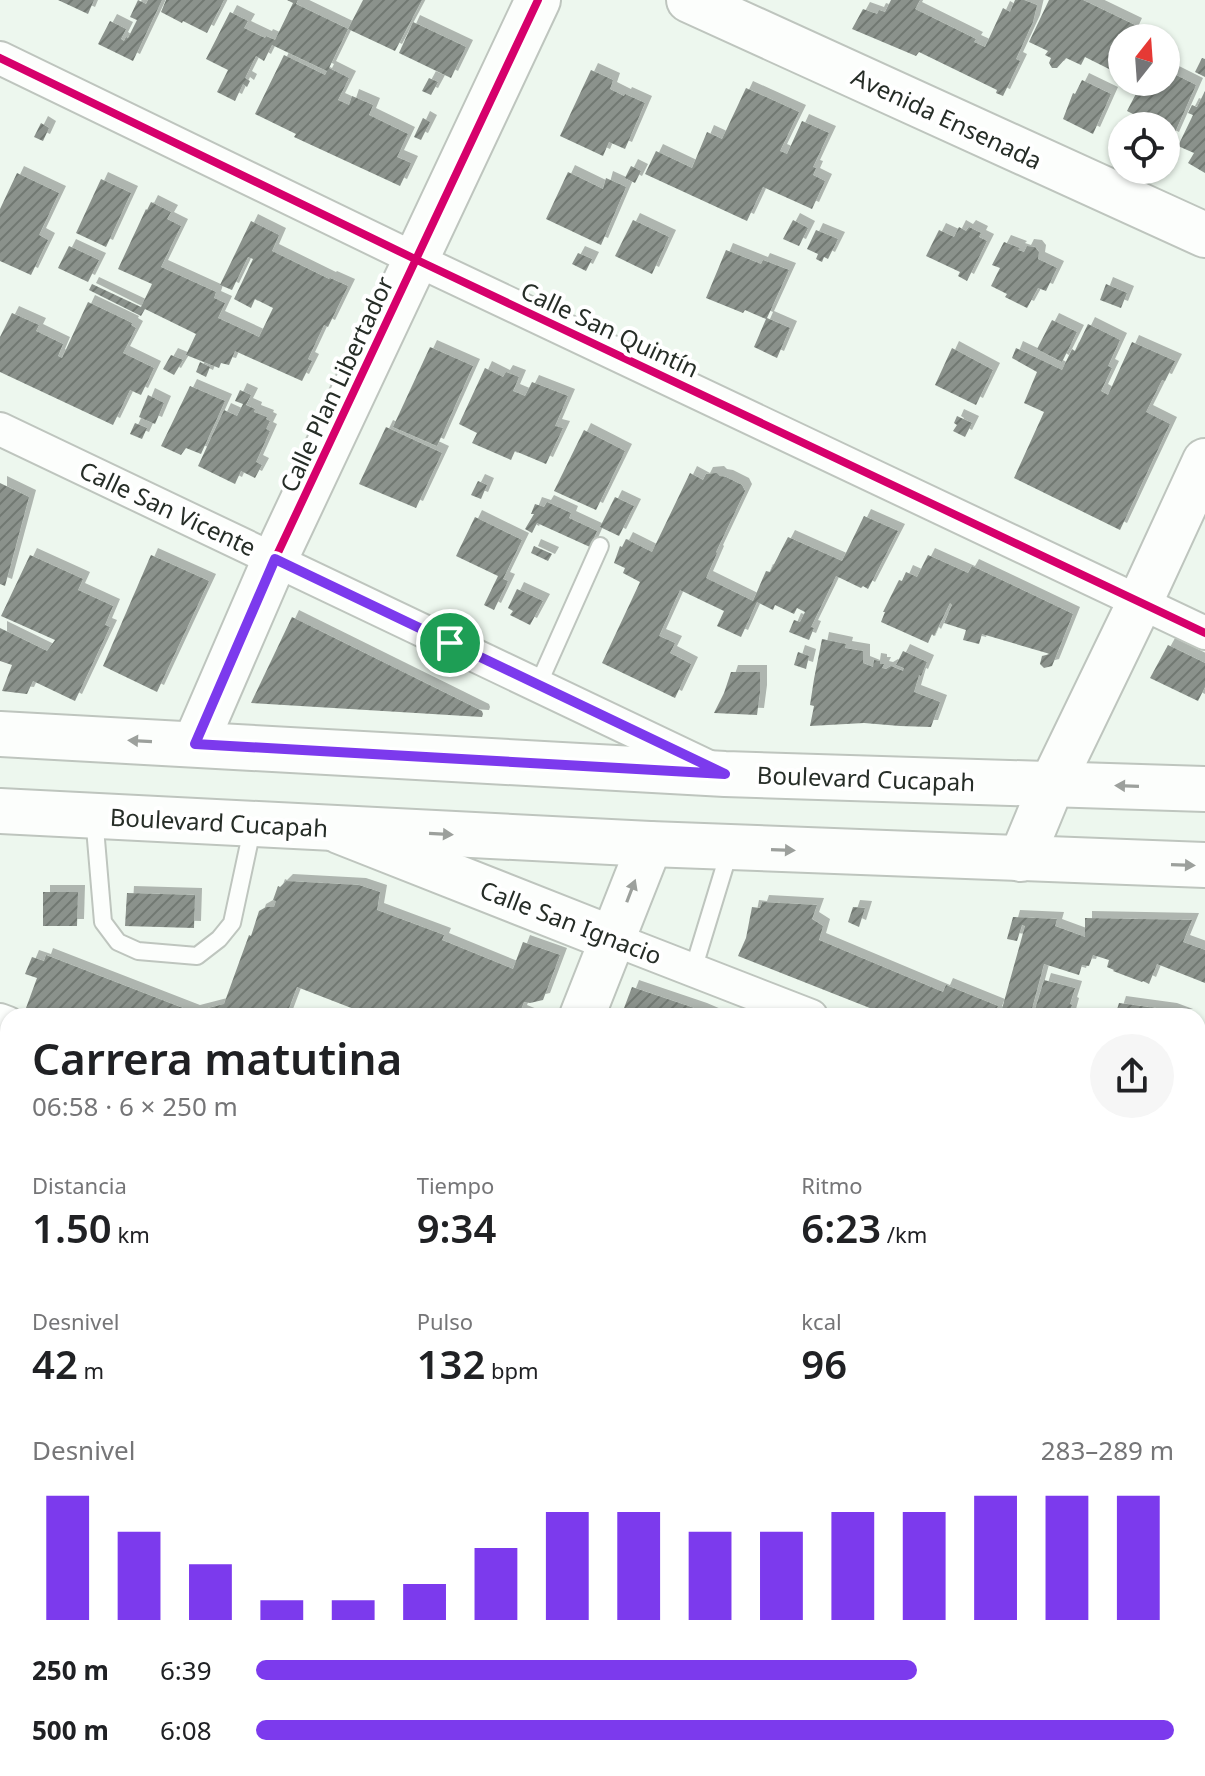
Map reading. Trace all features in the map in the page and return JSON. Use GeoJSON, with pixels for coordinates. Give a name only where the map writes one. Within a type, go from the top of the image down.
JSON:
{"type":"FeatureCollection","features":[{"type":"Feature","properties":{"kind":"main road","name":"Calle Plan Libertador"},"geometry":{"type":"LineString","coordinates":[[195,744],[275,559],[538,0]]}},
{"type":"Feature","properties":{"kind":"main road","name":"Avenida Ensenada"},"geometry":{"type":"LineString","coordinates":[[689,0],[1205,235]]}},
{"type":"Feature","properties":{"kind":"main road"},"geometry":{"type":"LineString","coordinates":[[1021,859],[1052,784],[1205,461]]}},
{"type":"Feature","properties":{"kind":"main road","name":"Boulevard Cucapah"},"geometry":{"type":"LineString","coordinates":[[0,734],[725,774],[1205,789]]}},
{"type":"Feature","properties":{"kind":"main road","name":"Boulevard Cucapah"},"geometry":{"type":"LineString","coordinates":[[0,811],[731,848],[1205,865]]}},
{"type":"Feature","properties":{"kind":"main road","name":"Calle San Ignacio"},"geometry":{"type":"LineString","coordinates":[[331,828],[613,939]]}},
{"type":"Feature","properties":{"kind":"main road"},"geometry":{"type":"LineString","coordinates":[[585,1008],[650,844]]}},
{"type":"Feature","properties":{"kind":"street","name":"Calle San Quintín"},"geometry":{"type":"LineString","coordinates":[[0,58],[417,260],[1205,633]]}},
{"type":"Feature","properties":{"kind":"street","name":"Calle San Vicente"},"geometry":{"type":"LineString","coordinates":[[0,429],[725,774]]}},
{"type":"Feature","properties":{"kind":"street","name":"Calle San Ignacio"},"geometry":{"type":"LineString","coordinates":[[613,939],[790,1008]]}},
{"type":"Feature","properties":{"kind":"lane"},"geometry":{"type":"LineString","coordinates":[[538,685],[600,546]]}},
{"type":"Feature","properties":{"kind":"lane"},"geometry":{"type":"LineString","coordinates":[[94,814],[103,922],[118,942],[138,951],[197,956],[219,939],[232,923],[253,824]]}},
{"type":"Feature","properties":{"kind":"lane"},"geometry":{"type":"LineString","coordinates":[[693,970],[731,848]]}},
{"type":"Feature","properties":{"kind":"building"},"geometry":{"type":"Polygon","coordinates":[[[58,0],[94,0],[88,14],[58,0]]]}},
{"type":"Feature","properties":{"kind":"building"},"geometry":{"type":"Polygon","coordinates":[[[138,0],[146,4],[148,0],[162,0],[133,61],[98,44],[110,21],[126,29],[121,39],[124,41],[128,38],[137,20],[130,17],[138,0]]]}},
{"type":"Feature","properties":{"kind":"building"},"geometry":{"type":"Polygon","coordinates":[[[166,0],[224,0],[207,33],[161,12],[166,0]]]}},
{"type":"Feature","properties":{"kind":"building"},"geometry":{"type":"Polygon","coordinates":[[[287,0],[298,0],[296,4],[348,29],[329,68],[349,78],[338,100],[349,105],[352,96],[373,105],[369,115],[408,134],[397,157],[411,163],[400,186],[294,137],[296,134],[255,114],[284,55],[325,75],[327,71],[272,45],[264,61],[256,56],[245,78],[250,81],[247,87],[243,84],[235,101],[217,92],[228,70],[206,59],[230,12],[248,21],[244,28],[275,40],[293,3],[287,0]]]}},
{"type":"Feature","properties":{"kind":"building"},"geometry":{"type":"Polygon","coordinates":[[[363,0],[422,0],[395,51],[348,29],[363,0]]]}},
{"type":"Feature","properties":{"kind":"building"},"geometry":{"type":"Polygon","coordinates":[[[891,0],[920,0],[915,9],[976,39],[974,42],[985,47],[1003,8],[1010,12],[1015,0],[1037,5],[1033,22],[1016,59],[1020,61],[1003,96],[996,93],[997,90],[919,52],[916,56],[852,29],[863,9],[877,14],[879,10],[885,12],[891,0]]]}},
{"type":"Feature","properties":{"kind":"building"},"geometry":{"type":"Polygon","coordinates":[[[1049,0],[1083,0],[1133,24],[1108,24],[1108,68],[1085,57],[1081,65],[1066,58],[1057,68],[1052,68],[1049,63],[1051,58],[1045,55],[1048,51],[1029,42],[1049,0]]]}},
{"type":"Feature","properties":{"kind":"building"},"geometry":{"type":"Polygon","coordinates":[[[413,22],[466,47],[451,78],[399,53],[413,22]]]}},
{"type":"Feature","properties":{"kind":"building"},"geometry":{"type":"Polygon","coordinates":[[[1202,58],[1205,59],[1205,77],[1195,72],[1202,58]]]}},
{"type":"Feature","properties":{"kind":"building"},"geometry":{"type":"Polygon","coordinates":[[[591,70],[613,80],[610,89],[645,103],[625,149],[609,142],[603,156],[560,136],[591,70]]]}},
{"type":"Feature","properties":{"kind":"building"},"geometry":{"type":"Polygon","coordinates":[[[1180,77],[1196,85],[1180,121],[1180,112],[1127,111],[1135,96],[1180,96],[1180,77]]]}},
{"type":"Feature","properties":{"kind":"building"},"geometry":{"type":"Polygon","coordinates":[[[429,78],[438,82],[431,95],[422,91],[429,78]]]}},
{"type":"Feature","properties":{"kind":"building"},"geometry":{"type":"Polygon","coordinates":[[[1082,80],[1110,96],[1093,134],[1063,119],[1082,80]]]}},
{"type":"Feature","properties":{"kind":"building"},"geometry":{"type":"Polygon","coordinates":[[[746,88],[799,112],[780,151],[787,154],[802,121],[829,133],[813,167],[816,168],[813,175],[825,181],[812,209],[763,187],[747,221],[645,174],[656,151],[692,168],[707,132],[722,139],[746,88]]]}},
{"type":"Feature","properties":{"kind":"building"},"geometry":{"type":"Polygon","coordinates":[[[1205,91],[1205,173],[1188,163],[1194,153],[1180,147],[1193,115],[1188,113],[1192,105],[1197,107],[1205,91]]]}},
{"type":"Feature","properties":{"kind":"building"},"geometry":{"type":"Polygon","coordinates":[[[423,118],[430,122],[421,140],[414,137],[423,118]]]}},
{"type":"Feature","properties":{"kind":"building"},"geometry":{"type":"Polygon","coordinates":[[[41,123],[49,128],[43,141],[34,137],[41,123]]]}},
{"type":"Feature","properties":{"kind":"building"},"geometry":{"type":"Polygon","coordinates":[[[631,166],[641,171],[635,183],[625,178],[631,166]]]}},
{"type":"Feature","properties":{"kind":"building"},"geometry":{"type":"Polygon","coordinates":[[[568,172],[603,189],[606,178],[626,187],[601,245],[546,219],[568,172]]]}},
{"type":"Feature","properties":{"kind":"building"},"geometry":{"type":"Polygon","coordinates":[[[17,173],[59,193],[39,235],[48,240],[31,275],[0,261],[0,209],[17,173]]]}},
{"type":"Feature","properties":{"kind":"building"},"geometry":{"type":"Polygon","coordinates":[[[101,179],[131,193],[106,247],[76,233],[101,179]]]}},
{"type":"Feature","properties":{"kind":"building"},"geometry":{"type":"Polygon","coordinates":[[[151,202],[171,212],[167,219],[181,226],[161,267],[216,292],[214,298],[225,303],[218,318],[259,337],[273,308],[255,299],[251,308],[234,299],[253,259],[248,257],[232,290],[220,285],[251,221],[279,235],[272,251],[348,286],[328,327],[324,325],[308,359],[312,361],[302,381],[235,351],[229,365],[221,363],[219,368],[186,355],[196,334],[145,309],[141,316],[89,290],[92,284],[141,307],[152,284],[118,269],[151,202]]]}},
{"type":"Feature","properties":{"kind":"building"},"geometry":{"type":"Polygon","coordinates":[[[633,220],[669,237],[652,274],[615,256],[633,220]]]}},
{"type":"Feature","properties":{"kind":"building"},"geometry":{"type":"Polygon","coordinates":[[[793,220],[808,228],[799,246],[783,239],[793,220]]]}},
{"type":"Feature","properties":{"kind":"building"},"geometry":{"type":"Polygon","coordinates":[[[959,227],[966,231],[969,227],[981,233],[979,237],[987,241],[967,281],[958,276],[960,272],[926,256],[939,230],[954,237],[959,227]]]}},
{"type":"Feature","properties":{"kind":"building"},"geometry":{"type":"Polygon","coordinates":[[[816,230],[838,239],[828,259],[824,257],[822,262],[816,259],[818,254],[807,249],[816,230]]]}},
{"type":"Feature","properties":{"kind":"building"},"geometry":{"type":"Polygon","coordinates":[[[1004,242],[1024,252],[1027,246],[1035,247],[1039,252],[1038,259],[1057,268],[1046,291],[1038,288],[1027,308],[991,286],[1000,268],[992,265],[1004,242]]]}},
{"type":"Feature","properties":{"kind":"building"},"geometry":{"type":"Polygon","coordinates":[[[69,246],[99,260],[88,282],[58,268],[69,246]]]}},
{"type":"Feature","properties":{"kind":"building"},"geometry":{"type":"Polygon","coordinates":[[[726,250],[761,264],[763,260],[789,270],[767,318],[790,328],[777,358],[754,347],[766,319],[706,298],[726,250]]]}},
{"type":"Feature","properties":{"kind":"building"},"geometry":{"type":"Polygon","coordinates":[[[578,253],[592,259],[586,271],[572,264],[578,253]]]}},
{"type":"Feature","properties":{"kind":"building"},"geometry":{"type":"Polygon","coordinates":[[[1106,284],[1127,293],[1121,308],[1100,300],[1106,284]]]}},
{"type":"Feature","properties":{"kind":"building"},"geometry":{"type":"Polygon","coordinates":[[[88,302],[132,323],[136,328],[123,353],[154,368],[141,395],[130,390],[113,425],[0,372],[0,337],[12,313],[39,325],[36,331],[63,344],[58,356],[62,358],[88,302]]]}},
{"type":"Feature","properties":{"kind":"building"},"geometry":{"type":"Polygon","coordinates":[[[1052,320],[1077,332],[1062,362],[1037,349],[1052,320]]]}},
{"type":"Feature","properties":{"kind":"building"},"geometry":{"type":"Polygon","coordinates":[[[1088,324],[1120,340],[1101,391],[1108,395],[1132,342],[1175,361],[1146,412],[1170,424],[1120,530],[1014,478],[1044,412],[1024,403],[1037,372],[1012,358],[1016,348],[1062,370],[1088,324]]]}},
{"type":"Feature","properties":{"kind":"building"},"geometry":{"type":"Polygon","coordinates":[[[430,347],[473,366],[437,446],[393,427],[430,347]]]}},
{"type":"Feature","properties":{"kind":"building"},"geometry":{"type":"Polygon","coordinates":[[[952,348],[993,370],[976,405],[935,385],[952,348]]]}},
{"type":"Feature","properties":{"kind":"building"},"geometry":{"type":"Polygon","coordinates":[[[171,355],[183,360],[174,375],[163,369],[171,355]]]}},
{"type":"Feature","properties":{"kind":"building"},"geometry":{"type":"Polygon","coordinates":[[[200,362],[210,367],[206,377],[196,372],[200,362]]]}},
{"type":"Feature","properties":{"kind":"building"},"geometry":{"type":"Polygon","coordinates":[[[485,368],[503,377],[506,372],[519,377],[513,391],[525,396],[532,382],[568,396],[555,426],[563,428],[546,464],[515,451],[511,460],[472,443],[477,433],[459,424],[485,368]]]}},
{"type":"Feature","properties":{"kind":"building"},"geometry":{"type":"Polygon","coordinates":[[[190,386],[225,401],[201,454],[186,448],[181,455],[161,446],[190,386]]]}},
{"type":"Feature","properties":{"kind":"building"},"geometry":{"type":"Polygon","coordinates":[[[240,390],[251,395],[246,405],[267,417],[270,421],[266,429],[270,431],[256,462],[262,465],[255,478],[241,471],[235,484],[198,466],[224,410],[237,416],[243,404],[235,401],[240,390]]]}},
{"type":"Feature","properties":{"kind":"building"},"geometry":{"type":"Polygon","coordinates":[[[148,395],[164,403],[155,424],[139,417],[148,395]]]}},
{"type":"Feature","properties":{"kind":"building"},"geometry":{"type":"Polygon","coordinates":[[[957,416],[972,423],[965,437],[953,431],[957,416]]]}},
{"type":"Feature","properties":{"kind":"building"},"geometry":{"type":"Polygon","coordinates":[[[135,423],[147,428],[142,439],[130,434],[135,423]]]}},
{"type":"Feature","properties":{"kind":"building"},"geometry":{"type":"Polygon","coordinates":[[[386,427],[442,453],[416,508],[359,484],[386,427]]]}},
{"type":"Feature","properties":{"kind":"building"},"geometry":{"type":"Polygon","coordinates":[[[584,430],[625,451],[596,510],[554,491],[584,430]]]}},
{"type":"Feature","properties":{"kind":"building"},"geometry":{"type":"Polygon","coordinates":[[[690,473],[703,480],[706,474],[717,473],[742,485],[745,491],[706,578],[753,601],[766,571],[770,572],[788,537],[842,561],[864,516],[898,531],[868,589],[836,576],[811,627],[814,628],[809,640],[789,632],[794,620],[800,622],[805,612],[797,608],[794,614],[775,605],[773,610],[757,602],[741,637],[717,626],[724,611],[680,590],[659,636],[675,643],[670,653],[691,664],[675,698],[602,663],[640,582],[623,573],[625,568],[614,563],[620,546],[626,539],[652,552],[690,473]]]}},
{"type":"Feature","properties":{"kind":"building"},"geometry":{"type":"Polygon","coordinates":[[[478,481],[487,485],[481,499],[471,495],[478,481]]]}},
{"type":"Feature","properties":{"kind":"building"},"geometry":{"type":"Polygon","coordinates":[[[0,483],[29,497],[5,586],[0,584],[0,483]]]}},
{"type":"Feature","properties":{"kind":"building"},"geometry":{"type":"Polygon","coordinates":[[[615,497],[634,506],[619,536],[600,527],[615,497]]]}},
{"type":"Feature","properties":{"kind":"building"},"geometry":{"type":"Polygon","coordinates":[[[547,502],[571,513],[569,518],[597,531],[590,547],[537,523],[532,533],[525,529],[534,514],[531,514],[535,504],[544,507],[547,502]]]}},
{"type":"Feature","properties":{"kind":"building"},"geometry":{"type":"Polygon","coordinates":[[[475,517],[522,540],[503,579],[508,581],[494,610],[484,605],[498,576],[456,556],[475,517]]]}},
{"type":"Feature","properties":{"kind":"building"},"geometry":{"type":"Polygon","coordinates":[[[534,546],[552,554],[548,561],[531,553],[534,546]]]}},
{"type":"Feature","properties":{"kind":"building"},"geometry":{"type":"Polygon","coordinates":[[[30,555],[83,579],[78,590],[113,606],[105,625],[110,627],[75,701],[33,681],[27,694],[2,691],[12,665],[0,661],[0,628],[47,651],[55,640],[1,616],[30,555]]]}},
{"type":"Feature","properties":{"kind":"building"},"geometry":{"type":"Polygon","coordinates":[[[151,555],[209,581],[157,692],[103,666],[151,555]]]}},
{"type":"Feature","properties":{"kind":"building"},"geometry":{"type":"Polygon","coordinates":[[[928,555],[968,573],[972,566],[1073,614],[1052,666],[1044,668],[1040,664],[1042,656],[1050,654],[982,634],[979,644],[963,640],[966,630],[944,623],[952,605],[950,603],[928,643],[881,622],[899,580],[902,581],[906,572],[917,577],[928,555]]]}},
{"type":"Feature","properties":{"kind":"building"},"geometry":{"type":"Polygon","coordinates":[[[517,589],[543,601],[530,625],[510,615],[513,611],[508,608],[517,589]]]}},
{"type":"Feature","properties":{"kind":"building"},"geometry":{"type":"Polygon","coordinates":[[[292,617],[482,711],[482,717],[251,703],[292,617]]]}},
{"type":"Feature","properties":{"kind":"building"},"geometry":{"type":"Polygon","coordinates":[[[822,639],[863,651],[863,663],[873,667],[874,660],[884,664],[882,668],[891,666],[903,671],[904,668],[896,665],[903,651],[927,662],[914,692],[940,702],[931,727],[864,723],[810,726],[814,706],[810,705],[822,639]]]}},
{"type":"Feature","properties":{"kind":"building"},"geometry":{"type":"Polygon","coordinates":[[[1168,645],[1205,663],[1205,687],[1198,701],[1150,678],[1168,645]]]}},
{"type":"Feature","properties":{"kind":"building"},"geometry":{"type":"Polygon","coordinates":[[[798,652],[809,656],[806,669],[794,665],[798,652]]]}},
{"type":"Feature","properties":{"kind":"building"},"geometry":{"type":"Polygon","coordinates":[[[731,672],[760,672],[757,715],[714,713],[731,672]]]}},
{"type":"Feature","properties":{"kind":"building"},"geometry":{"type":"Polygon","coordinates":[[[286,881],[359,885],[380,892],[377,910],[444,935],[442,940],[513,969],[523,942],[560,955],[543,1000],[524,1002],[522,1008],[351,1008],[297,987],[289,1008],[208,1008],[224,1004],[259,911],[274,907],[276,901],[273,900],[286,881]]]}},
{"type":"Feature","properties":{"kind":"building"},"geometry":{"type":"Polygon","coordinates":[[[43,892],[78,892],[77,926],[43,926],[43,892]]]}},
{"type":"Feature","properties":{"kind":"building"},"geometry":{"type":"Polygon","coordinates":[[[127,893],[195,895],[194,928],[125,926],[127,893]]]}},
{"type":"Feature","properties":{"kind":"building"},"geometry":{"type":"Polygon","coordinates":[[[762,902],[817,905],[812,919],[823,926],[819,940],[943,992],[946,985],[998,1006],[870,1008],[738,956],[746,938],[752,907],[760,908],[762,902]]]}},
{"type":"Feature","properties":{"kind":"building"},"geometry":{"type":"Polygon","coordinates":[[[853,907],[865,908],[859,927],[848,922],[853,907]]]}},
{"type":"Feature","properties":{"kind":"building"},"geometry":{"type":"Polygon","coordinates":[[[1013,917],[1057,919],[1055,926],[1085,937],[1085,918],[1192,920],[1183,942],[1205,950],[1205,983],[1157,964],[1149,984],[1113,971],[1107,967],[1109,960],[1093,955],[1089,966],[1082,965],[1079,975],[1044,964],[1032,1008],[1002,1008],[1025,926],[1022,925],[1017,941],[1007,939],[1013,917]]]}},
{"type":"Feature","properties":{"kind":"building"},"geometry":{"type":"Polygon","coordinates":[[[46,955],[183,1008],[26,1008],[37,978],[25,974],[32,957],[44,961],[46,955]]]}},
{"type":"Feature","properties":{"kind":"building"},"geometry":{"type":"Polygon","coordinates":[[[1044,980],[1075,988],[1071,1008],[1035,1008],[1044,980]]]}},
{"type":"Feature","properties":{"kind":"building"},"geometry":{"type":"Polygon","coordinates":[[[632,987],[694,1008],[624,1008],[632,987]]]}},
{"type":"Feature","properties":{"kind":"building"},"geometry":{"type":"Polygon","coordinates":[[[1119,1003],[1155,1008],[1117,1008],[1119,1003]]]}},
{"type":"Feature","properties":{"kind":"cycle path"},"geometry":{"type":"LineString","coordinates":[[195,744],[275,559],[538,0]]}},
{"type":"Feature","properties":{"kind":"cycle path"},"geometry":{"type":"LineString","coordinates":[[0,58],[417,260],[1205,633]]}},
{"type":"Feature","properties":{"kind":"route"},"geometry":{"type":"LineString","coordinates":[[275,559],[450,643],[538,685],[725,774],[195,744],[275,559]]}}]}
